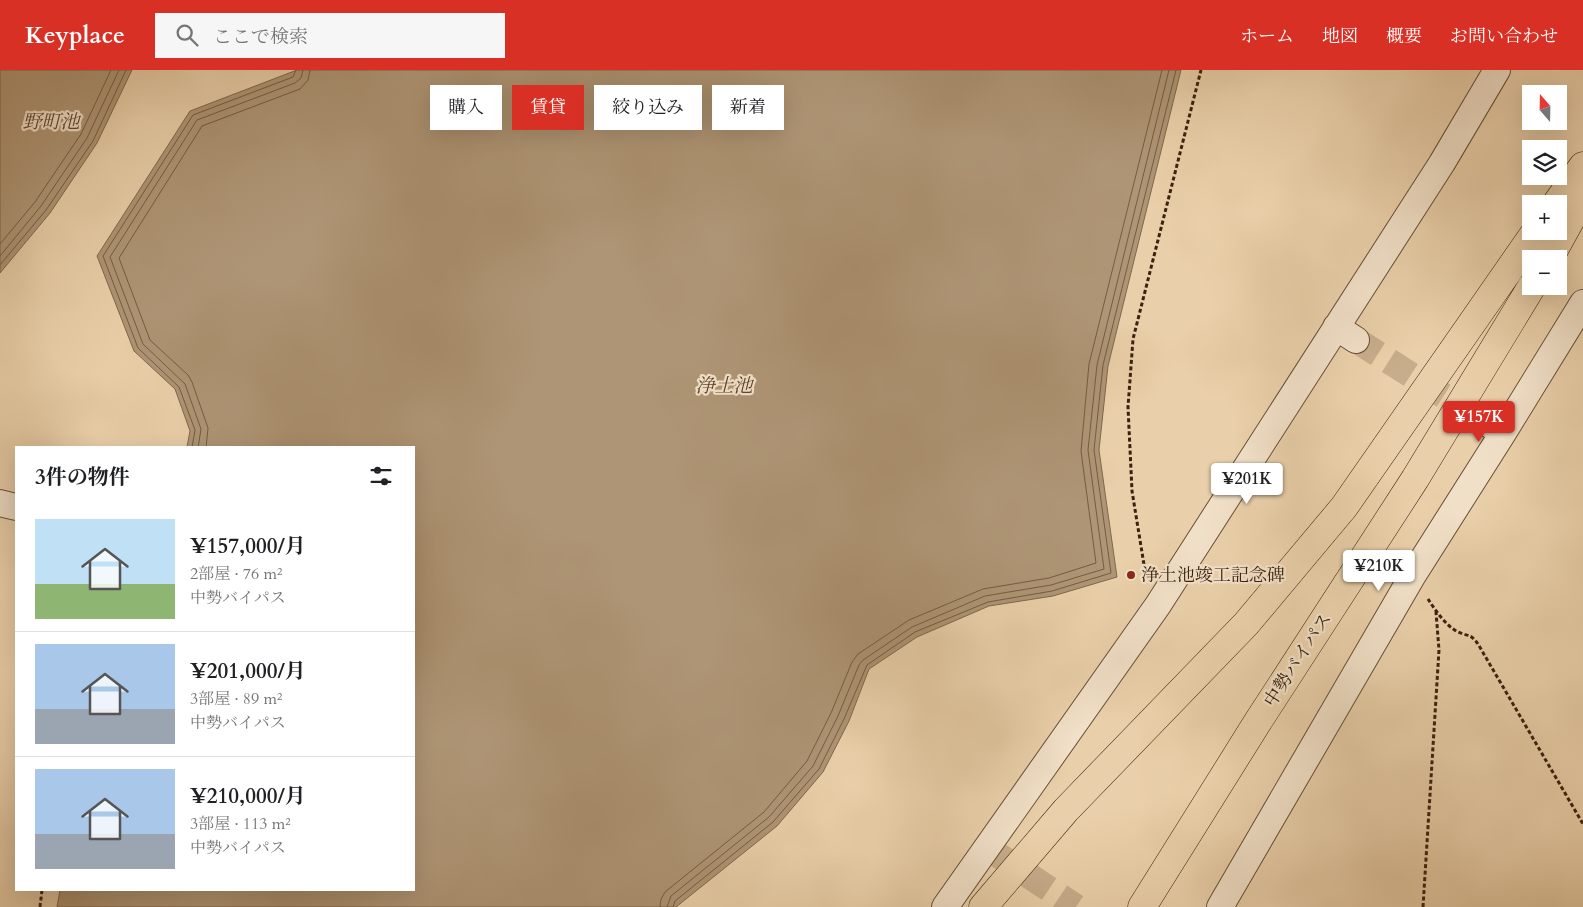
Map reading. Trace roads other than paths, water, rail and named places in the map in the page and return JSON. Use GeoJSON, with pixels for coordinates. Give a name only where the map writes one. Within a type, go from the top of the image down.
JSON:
{"type":"FeatureCollection","features":[{"type":"Feature","properties":{"kind":"highway"},"geometry":{"type":"LineString","coordinates":[[1562,195],[1583,166]]}},
{"type":"Feature","properties":{"kind":"highway"},"geometry":{"type":"LineString","coordinates":[[1554,250],[1583,198]]}},
{"type":"Feature","properties":{"kind":"highway"},"geometry":{"type":"LineString","coordinates":[[983,907],[1066,810],[1246,624],[1344,507],[1530,240]]}},
{"type":"Feature","properties":{"kind":"highway","name":"中勢バイパス"},"geometry":{"type":"LineString","coordinates":[[1142,907],[1257,723],[1415,479],[1527,295]]}},
{"type":"Feature","properties":{"kind":"street"},"geometry":{"type":"LineString","coordinates":[[945,907],[991,851],[1158,605],[1346,334],[1442,163],[1497,70]]}},
{"type":"Feature","properties":{"kind":"street"},"geometry":{"type":"LineString","coordinates":[[1220,907],[1413,575],[1504,433],[1583,303]]}},
{"type":"Feature","properties":{"kind":"street"},"geometry":{"type":"LineString","coordinates":[[1477,417],[1504,433]]}},
{"type":"Feature","properties":{"kind":"street"},"geometry":{"type":"LineString","coordinates":[[0,503],[15,507]]}},
{"type":"Feature","properties":{"kind":"water","name":"野町池"},"geometry":{"type":"Polygon","coordinates":[[[0,70],[132,70],[97,143],[50,213],[0,273],[0,70]]]}},
{"type":"Feature","properties":{"kind":"water","name":"浄土池"},"geometry":{"type":"Polygon","coordinates":[[[297,70],[1181,70],[1108,366],[1099,450],[1117,577],[1053,596],[989,606],[917,637],[869,669],[849,721],[823,772],[777,826],[676,907],[57,907],[60,891],[415,891],[415,446],[187,446],[190,431],[175,389],[134,351],[97,256],[190,111],[297,70]]]}},
{"type":"Feature","properties":{"kind":"tunnel"},"geometry":{"type":"LineString","coordinates":[[1356,340],[1477,417]]}},
{"type":"Feature","properties":{"kind":"tunnel"},"geometry":{"type":"LineString","coordinates":[[995,853],[1076,907]]}},
{"type":"Feature","properties":{"kind":"place","name":"浄土池竣工記念碑"},"geometry":{"type":"Point","coordinates":[1131,575]}}]}
